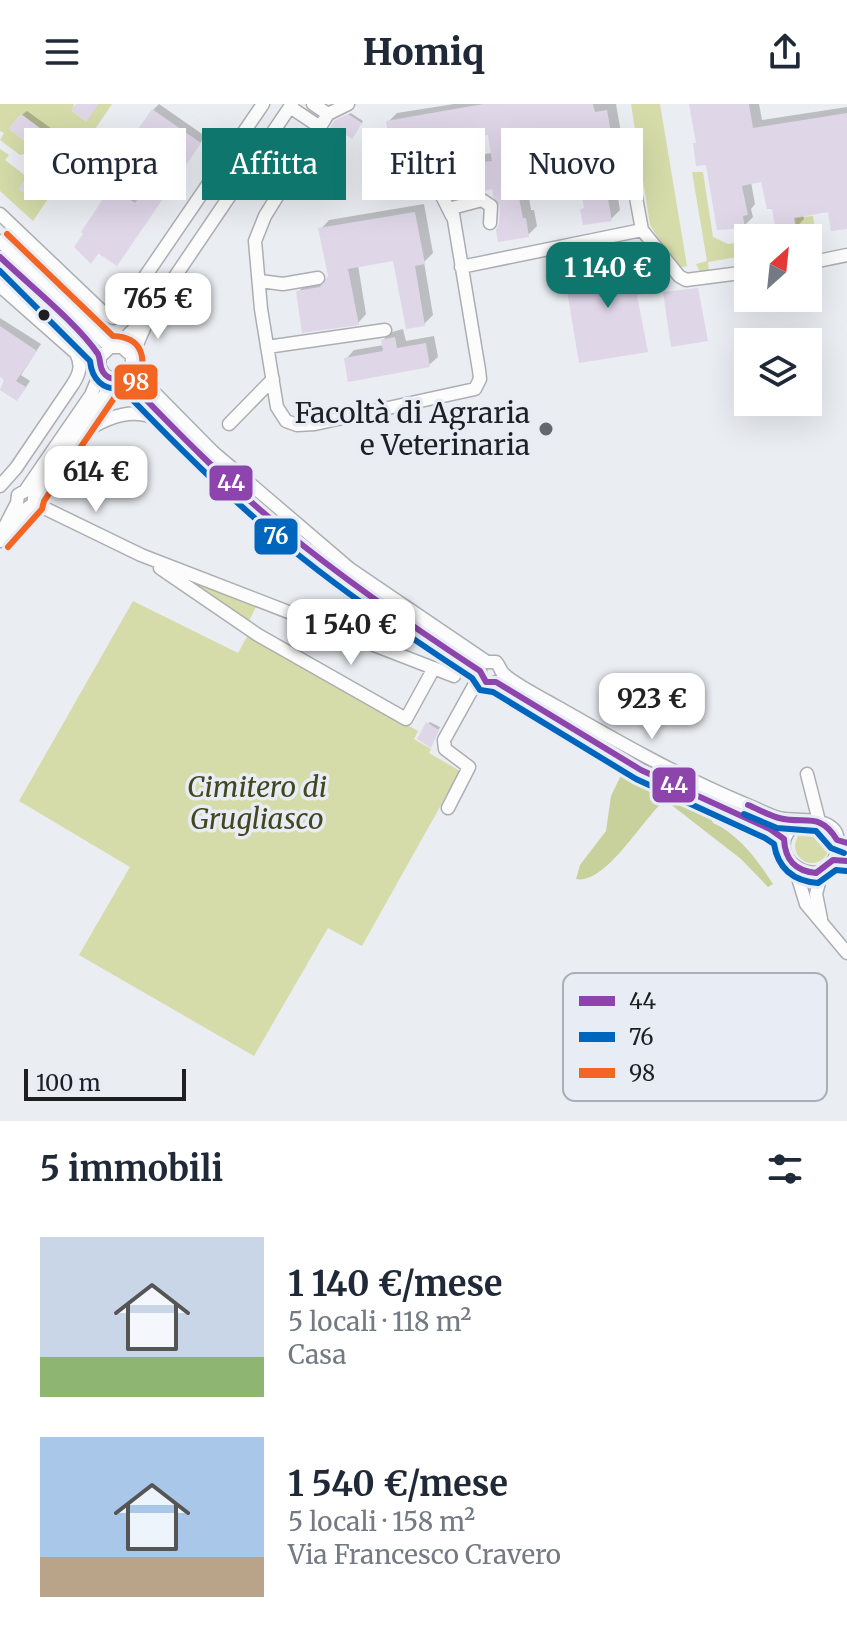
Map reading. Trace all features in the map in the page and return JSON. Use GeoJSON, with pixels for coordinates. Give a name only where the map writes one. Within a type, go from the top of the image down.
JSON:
{"type":"FeatureCollection","features":[{"type":"Feature","properties":{"kind":"street"},"geometry":{"type":"LineString","coordinates":[[0,214],[105,314],[113,318],[123,310],[263,104]]}},
{"type":"Feature","properties":{"kind":"street"},"geometry":{"type":"LineString","coordinates":[[313,104],[328,114]]}},
{"type":"Feature","properties":{"kind":"street"},"geometry":{"type":"LineString","coordinates":[[347,104],[328,114],[258,230],[255,241],[277,407],[286,421],[297,425],[315,424],[475,389],[480,379],[479,370],[452,208],[482,200],[491,206],[490,223]]}},
{"type":"Feature","properties":{"kind":"street"},"geometry":{"type":"LineString","coordinates":[[276,128],[291,106],[320,127]]}},
{"type":"Feature","properties":{"kind":"street"},"geometry":{"type":"LineString","coordinates":[[255,116],[272,128]]}},
{"type":"Feature","properties":{"kind":"street"},"geometry":{"type":"LineString","coordinates":[[0,539],[26,500],[124,376],[151,312],[227,200]]}},
{"type":"Feature","properties":{"kind":"street"},"geometry":{"type":"LineString","coordinates":[[445,200],[453,219]]}},
{"type":"Feature","properties":{"kind":"street"},"geometry":{"type":"LineString","coordinates":[[636,200],[642,230],[679,276],[686,280],[734,274]]}},
{"type":"Feature","properties":{"kind":"street"},"geometry":{"type":"LineString","coordinates":[[13,227],[19,268]]}},
{"type":"Feature","properties":{"kind":"street"},"geometry":{"type":"LineString","coordinates":[[461,267],[642,230]]}},
{"type":"Feature","properties":{"kind":"street"},"geometry":{"type":"LineString","coordinates":[[0,241],[19,268],[101,364],[109,379],[124,376]]}},
{"type":"Feature","properties":{"kind":"street"},"geometry":{"type":"LineString","coordinates":[[822,260],[847,255]]}},
{"type":"Feature","properties":{"kind":"street"},"geometry":{"type":"LineString","coordinates":[[0,257],[19,268],[114,346],[126,349],[132,356]]}},
{"type":"Feature","properties":{"kind":"street"},"geometry":{"type":"LineString","coordinates":[[0,273],[19,268]]}},
{"type":"Feature","properties":{"kind":"street"},"geometry":{"type":"LineString","coordinates":[[260,281],[283,284],[318,278]]}},
{"type":"Feature","properties":{"kind":"street"},"geometry":{"type":"LineString","coordinates":[[0,286],[76,353],[80,361],[80,374],[0,487],[141,555],[454,676]]}},
{"type":"Feature","properties":{"kind":"street"},"geometry":{"type":"LineString","coordinates":[[26,500],[49,456],[91,395],[101,364],[114,346],[151,312]]}},
{"type":"Feature","properties":{"kind":"street"},"geometry":{"type":"LineString","coordinates":[[267,347],[385,330]]}},
{"type":"Feature","properties":{"kind":"street"},"geometry":{"type":"LineString","coordinates":[[124,376],[178,433],[295,540],[355,586],[641,770],[770,829],[784,839]]}},
{"type":"Feature","properties":{"kind":"street"},"geometry":{"type":"LineString","coordinates":[[124,376],[339,560],[489,674],[688,780],[779,818],[819,821],[842,842],[840,860],[822,871],[809,873],[795,868]]}},
{"type":"Feature","properties":{"kind":"street"},"geometry":{"type":"LineString","coordinates":[[229,424],[273,379]]}},
{"type":"Feature","properties":{"kind":"street"},"geometry":{"type":"LineString","coordinates":[[74,439],[94,425],[121,414],[154,416],[178,433]]}},
{"type":"Feature","properties":{"kind":"street"},"geometry":{"type":"LineString","coordinates":[[39,435],[49,456]]}},
{"type":"Feature","properties":{"kind":"street"},"geometry":{"type":"LineString","coordinates":[[141,555],[258,635],[406,719],[434,668]]}},
{"type":"Feature","properties":{"kind":"street"},"geometry":{"type":"LineString","coordinates":[[448,808],[469,767],[450,755],[443,744],[463,707],[489,674]]}},
{"type":"Feature","properties":{"kind":"street"},"geometry":{"type":"LineString","coordinates":[[807,774],[819,821]]}},
{"type":"Feature","properties":{"kind":"street"},"geometry":{"type":"LineString","coordinates":[[800,821],[792,826],[784,839],[784,851],[795,868],[806,904],[847,953]]}},
{"type":"Feature","properties":{"kind":"street"},"geometry":{"type":"LineString","coordinates":[[822,871],[816,894],[823,926]]}},
{"type":"Feature","properties":{"kind":"green space"},"geometry":{"type":"Polygon","coordinates":[[[0,104],[74,104],[72,111],[86,121],[98,104],[112,104],[96,128],[40,128],[21,114],[9,129],[24,140],[24,154],[20,155],[0,140],[4,133],[0,131],[0,104]]]}},
{"type":"Feature","properties":{"kind":"green space"},"geometry":{"type":"Polygon","coordinates":[[[631,104],[660,104],[687,266],[677,268],[650,225],[643,180],[643,128],[635,128],[631,104]]]}},
{"type":"Feature","properties":{"kind":"green space"},"geometry":{"type":"Polygon","coordinates":[[[0,149],[9,155],[5,160],[24,175],[19,189],[24,192],[24,200],[47,200],[33,221],[0,191],[0,149]]]}},
{"type":"Feature","properties":{"kind":"green space"},"geometry":{"type":"Polygon","coordinates":[[[692,172],[703,172],[713,237],[728,244],[734,243],[734,257],[708,262],[709,272],[700,272],[696,264],[707,261],[692,172]]]}},
{"type":"Feature","properties":{"kind":"green space"},"geometry":{"type":"Polygon","coordinates":[[[813,216],[814,224],[796,224],[795,218],[813,216]]]}},
{"type":"Feature","properties":{"kind":"green space"},"geometry":{"type":"Polygon","coordinates":[[[181,575],[258,603],[248,623],[181,578],[181,575]]]}},
{"type":"Feature","properties":{"kind":"green space","name":"Cimitero di Grugliasco"},"geometry":{"type":"Polygon","coordinates":[[[133,601],[238,653],[248,635],[418,731],[414,739],[431,749],[429,753],[460,771],[362,946],[328,928],[254,1056],[79,955],[130,867],[19,801],[133,601]]]}},
{"type":"Feature","properties":{"kind":"green space"},"geometry":{"type":"Polygon","coordinates":[[[624,769],[710,816],[713,823],[747,849],[773,884],[768,887],[741,859],[665,800],[612,861],[588,878],[576,879],[580,865],[606,831],[611,796],[624,769]]]}},
{"type":"Feature","properties":{"kind":"green space"},"geometry":{"type":"Polygon","coordinates":[[[812,829],[824,834],[829,846],[824,858],[812,863],[800,858],[795,846],[800,834],[812,829]]]}},
{"type":"Feature","properties":{"kind":"building"},"geometry":{"type":"Polygon","coordinates":[[[76,104],[98,104],[87,121],[71,110],[76,104]]]}},
{"type":"Feature","properties":{"kind":"building"},"geometry":{"type":"Polygon","coordinates":[[[483,104],[593,104],[595,112],[607,110],[610,128],[501,128],[501,200],[520,200],[529,237],[498,242],[496,230],[500,206],[493,197],[492,189],[485,191],[485,162],[492,161],[485,128],[387,128],[386,121],[483,104]]]}},
{"type":"Feature","properties":{"kind":"building"},"geometry":{"type":"Polygon","coordinates":[[[689,104],[749,104],[753,128],[847,113],[847,229],[831,231],[828,212],[794,218],[795,224],[775,224],[772,209],[767,209],[761,182],[742,186],[748,215],[743,216],[744,224],[734,224],[734,229],[717,230],[706,165],[696,166],[693,143],[696,143],[689,104]]]}},
{"type":"Feature","properties":{"kind":"building"},"geometry":{"type":"Polygon","coordinates":[[[152,109],[179,128],[139,128],[152,109]]]}},
{"type":"Feature","properties":{"kind":"building"},"geometry":{"type":"Polygon","coordinates":[[[21,114],[40,128],[24,128],[24,141],[9,129],[21,114]]]}},
{"type":"Feature","properties":{"kind":"building"},"geometry":{"type":"Polygon","coordinates":[[[348,114],[362,123],[352,139],[346,135],[346,128],[330,128],[334,121],[348,114]]]}},
{"type":"Feature","properties":{"kind":"building"},"geometry":{"type":"Polygon","coordinates":[[[186,133],[201,143],[186,165],[186,133]]]}},
{"type":"Feature","properties":{"kind":"building"},"geometry":{"type":"Polygon","coordinates":[[[102,200],[130,200],[135,203],[137,200],[162,200],[117,266],[98,253],[91,264],[74,247],[102,200]]]}},
{"type":"Feature","properties":{"kind":"building"},"geometry":{"type":"Polygon","coordinates":[[[583,200],[608,200],[612,221],[583,225],[580,209],[584,208],[583,200]]]}},
{"type":"Feature","properties":{"kind":"building"},"geometry":{"type":"Polygon","coordinates":[[[415,212],[425,264],[415,266],[425,326],[406,329],[393,261],[348,269],[359,325],[302,333],[296,291],[320,287],[328,276],[318,228],[415,212]]]}},
{"type":"Feature","properties":{"kind":"building"},"geometry":{"type":"Polygon","coordinates":[[[648,260],[651,293],[637,295],[648,352],[579,363],[564,272],[648,260]]]}},
{"type":"Feature","properties":{"kind":"building"},"geometry":{"type":"Polygon","coordinates":[[[698,288],[708,341],[671,347],[663,292],[698,288]]]}},
{"type":"Feature","properties":{"kind":"building"},"geometry":{"type":"Polygon","coordinates":[[[0,326],[37,351],[16,381],[26,387],[17,401],[0,390],[4,380],[0,377],[0,326]]]}},
{"type":"Feature","properties":{"kind":"building"},"geometry":{"type":"Polygon","coordinates":[[[395,337],[397,348],[426,343],[430,367],[348,382],[344,358],[383,351],[381,340],[395,337]]]}},
{"type":"Feature","properties":{"kind":"building"},"geometry":{"type":"Polygon","coordinates":[[[426,722],[439,730],[431,748],[417,739],[426,722]]]}},
{"type":"Feature","properties":{"kind":"transit line","name":"98"},"geometry":{"type":"LineString","coordinates":[[7,234],[113,336],[131,340],[142,358],[136,382],[121,388],[44,501],[42,509],[8,547]]}},
{"type":"Feature","properties":{"kind":"transit line","name":"44"},"geometry":{"type":"LineString","coordinates":[[0,257],[89,342],[98,354],[107,377],[125,378],[223,476],[285,531],[381,604],[480,671],[486,682],[496,682],[641,770],[770,829],[784,839],[786,853],[792,863],[802,870],[816,873],[833,860],[847,861]]}},
{"type":"Feature","properties":{"kind":"transit line","name":"76"},"geometry":{"type":"LineString","coordinates":[[0,271],[90,361],[93,374],[104,386],[122,389],[254,518],[343,589],[472,678],[480,690],[493,692],[636,779],[765,838],[774,844],[783,867],[801,880],[818,883],[836,870],[846,871]]}},
{"type":"Feature","properties":{"kind":"transit line","name":"44"},"geometry":{"type":"LineString","coordinates":[[748,805],[779,818],[818,822],[831,831],[837,840],[847,843]]}},
{"type":"Feature","properties":{"kind":"transit line","name":"76"},"geometry":{"type":"LineString","coordinates":[[744,814],[777,828],[816,831],[831,848],[844,853]]}},
{"type":"Feature","properties":{"kind":"place","name":"Facoltà di Agraria e Veterinaria"},"geometry":{"type":"Point","coordinates":[546,429]}}]}
